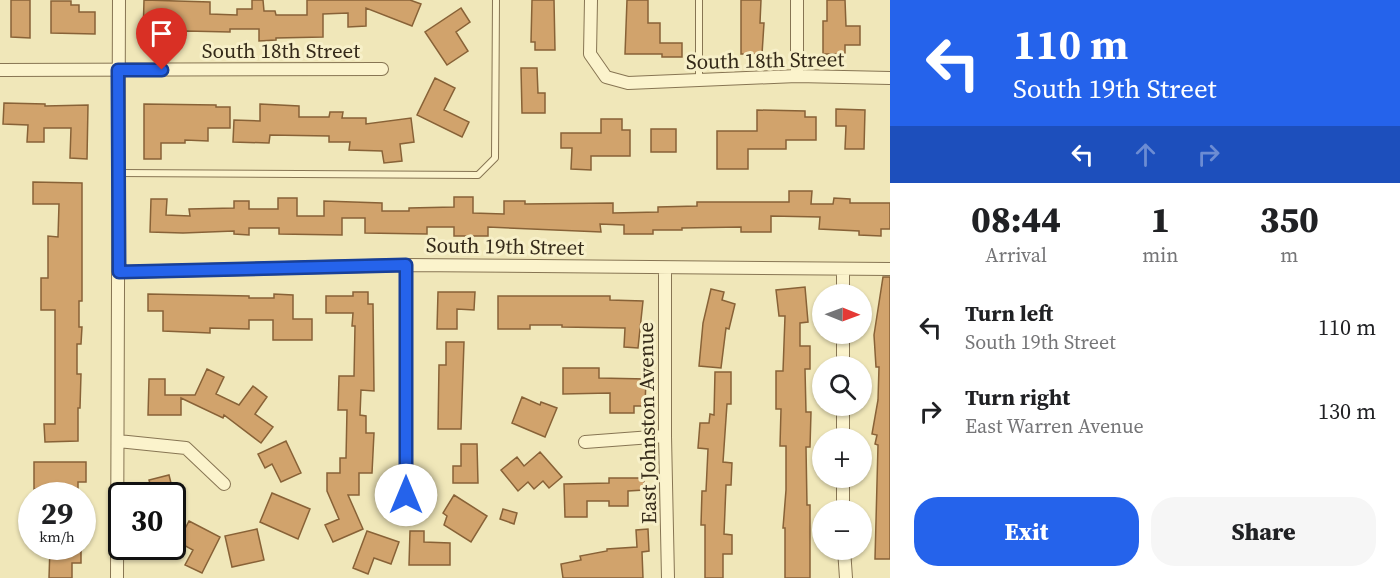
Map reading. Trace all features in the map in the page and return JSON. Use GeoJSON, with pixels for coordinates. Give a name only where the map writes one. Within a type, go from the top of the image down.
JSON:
{"type":"FeatureCollection","features":[{"type":"Feature","properties":{"kind":"street"},"geometry":{"type":"LineString","coordinates":[[117,578],[119,0]]}},
{"type":"Feature","properties":{"kind":"street","name":"South 18th Street"},"geometry":{"type":"LineString","coordinates":[[591,0],[590,54],[606,77],[628,83],[797,76],[890,78]]}},
{"type":"Feature","properties":{"kind":"street"},"geometry":{"type":"LineString","coordinates":[[797,0],[797,76]]}},
{"type":"Feature","properties":{"kind":"street","name":"South 18th Street"},"geometry":{"type":"LineString","coordinates":[[0,70],[382,69]]}},
{"type":"Feature","properties":{"kind":"street"},"geometry":{"type":"LineString","coordinates":[[406,265],[406,495]]}},
{"type":"Feature","properties":{"kind":"street","name":"South 19th Street"},"geometry":{"type":"LineString","coordinates":[[119,272],[406,265],[890,269]]}},
{"type":"Feature","properties":{"kind":"street","name":"East Johnston Avenue"},"geometry":{"type":"LineString","coordinates":[[665,268],[665,436],[669,578]]}},
{"type":"Feature","properties":{"kind":"street"},"geometry":{"type":"LineString","coordinates":[[843,269],[843,284]]}},
{"type":"Feature","properties":{"kind":"street"},"geometry":{"type":"LineString","coordinates":[[585,442],[665,436]]}},
{"type":"Feature","properties":{"kind":"street"},"geometry":{"type":"LineString","coordinates":[[118,441],[186,448],[224,484]]}},
{"type":"Feature","properties":{"kind":"street"},"geometry":{"type":"LineString","coordinates":[[845,560],[846,578]]}},
{"type":"Feature","properties":{"kind":"lane"},"geometry":{"type":"LineString","coordinates":[[118,173],[478,175],[495,158],[496,0]]}},
{"type":"Feature","properties":{"kind":"lane"},"geometry":{"type":"LineString","coordinates":[[699,0],[699,80]]}},
{"type":"Feature","properties":{"kind":"building"},"geometry":{"type":"Polygon","coordinates":[[[11,0],[30,0],[30,38],[11,37],[11,0]]]}},
{"type":"Feature","properties":{"kind":"building"},"geometry":{"type":"Polygon","coordinates":[[[144,0],[210,2],[210,14],[237,15],[237,9],[252,9],[252,0],[263,0],[264,11],[275,11],[276,15],[307,15],[307,0],[410,0],[421,4],[412,26],[366,8],[366,26],[348,27],[348,13],[323,14],[323,37],[276,38],[276,40],[259,41],[259,29],[230,29],[230,32],[186,31],[186,35],[161,34],[161,37],[143,37],[144,0]]]}},
{"type":"Feature","properties":{"kind":"building"},"geometry":{"type":"Polygon","coordinates":[[[532,0],[554,0],[555,50],[535,50],[535,42],[531,42],[532,0]]]}},
{"type":"Feature","properties":{"kind":"building"},"geometry":{"type":"Polygon","coordinates":[[[627,0],[648,0],[648,23],[660,23],[660,43],[682,43],[682,57],[662,57],[662,54],[625,54],[627,0]]]}},
{"type":"Feature","properties":{"kind":"building"},"geometry":{"type":"Polygon","coordinates":[[[741,0],[761,0],[760,23],[764,23],[762,54],[741,54],[741,0]]]}},
{"type":"Feature","properties":{"kind":"building"},"geometry":{"type":"Polygon","coordinates":[[[827,0],[845,0],[846,26],[860,26],[860,45],[845,45],[845,54],[823,54],[823,21],[827,21],[827,0]]]}},
{"type":"Feature","properties":{"kind":"building"},"geometry":{"type":"Polygon","coordinates":[[[51,1],[71,1],[71,5],[79,5],[79,12],[95,12],[95,34],[51,33],[51,1]]]}},
{"type":"Feature","properties":{"kind":"building"},"geometry":{"type":"Polygon","coordinates":[[[461,8],[470,22],[456,32],[468,51],[447,65],[425,32],[461,8]]]}},
{"type":"Feature","properties":{"kind":"building"},"geometry":{"type":"Polygon","coordinates":[[[521,68],[537,68],[538,93],[545,93],[545,113],[522,113],[521,68]]]}},
{"type":"Feature","properties":{"kind":"building"},"geometry":{"type":"Polygon","coordinates":[[[435,78],[455,88],[444,110],[469,122],[462,137],[417,115],[435,78]]]}},
{"type":"Feature","properties":{"kind":"building"},"geometry":{"type":"Polygon","coordinates":[[[4,103],[45,104],[45,106],[88,105],[87,159],[70,158],[71,128],[44,128],[44,142],[27,142],[28,125],[3,124],[4,103]]]}},
{"type":"Feature","properties":{"kind":"building"},"geometry":{"type":"Polygon","coordinates":[[[144,104],[230,107],[230,128],[208,128],[208,141],[185,140],[185,143],[161,143],[161,159],[144,159],[144,104]]]}},
{"type":"Feature","properties":{"kind":"building"},"geometry":{"type":"Polygon","coordinates":[[[260,104],[299,106],[299,117],[329,117],[330,112],[343,112],[342,118],[366,118],[366,124],[411,118],[414,142],[400,144],[402,161],[384,163],[382,151],[349,150],[350,142],[329,142],[329,136],[270,135],[269,143],[233,142],[234,120],[260,121],[260,104]]]}},
{"type":"Feature","properties":{"kind":"building"},"geometry":{"type":"Polygon","coordinates":[[[836,109],[865,110],[864,149],[845,149],[846,126],[836,126],[836,109]]]}},
{"type":"Feature","properties":{"kind":"building"},"geometry":{"type":"Polygon","coordinates":[[[757,110],[805,111],[805,117],[816,117],[816,140],[786,140],[786,149],[748,149],[748,169],[717,169],[717,131],[757,131],[757,110]]]}},
{"type":"Feature","properties":{"kind":"building"},"geometry":{"type":"Polygon","coordinates":[[[601,119],[622,119],[622,130],[630,130],[630,156],[591,156],[591,170],[571,169],[572,148],[561,148],[561,133],[601,133],[601,119]]]}},
{"type":"Feature","properties":{"kind":"building"},"geometry":{"type":"Polygon","coordinates":[[[651,129],[676,129],[676,152],[651,152],[651,129]]]}},
{"type":"Feature","properties":{"kind":"building"},"geometry":{"type":"Polygon","coordinates":[[[33,182],[82,183],[82,301],[79,301],[79,327],[82,327],[81,344],[77,344],[77,374],[81,374],[78,441],[45,442],[44,424],[55,424],[55,310],[41,310],[41,278],[48,278],[48,236],[58,237],[59,204],[33,204],[33,182]]]}},
{"type":"Feature","properties":{"kind":"building"},"geometry":{"type":"Polygon","coordinates":[[[789,191],[812,191],[811,204],[833,204],[834,198],[850,199],[850,203],[890,203],[890,229],[881,229],[881,236],[859,235],[859,231],[819,229],[820,217],[771,216],[771,232],[741,232],[741,227],[682,228],[682,230],[653,230],[653,234],[624,234],[624,225],[600,224],[601,232],[488,227],[488,236],[454,236],[454,227],[427,227],[427,234],[365,233],[365,218],[342,218],[342,235],[279,234],[279,228],[249,228],[249,235],[234,234],[234,231],[150,232],[151,199],[167,199],[166,215],[190,216],[189,209],[234,208],[234,201],[249,201],[249,209],[278,209],[278,198],[297,198],[297,216],[324,216],[324,201],[382,203],[382,211],[409,211],[409,208],[454,207],[454,197],[473,197],[473,213],[504,214],[504,201],[525,201],[525,204],[613,203],[613,213],[658,212],[658,207],[697,206],[697,202],[789,202],[789,191]]]}},
{"type":"Feature","properties":{"kind":"building"},"geometry":{"type":"Polygon","coordinates":[[[883,277],[890,277],[890,559],[875,559],[878,445],[875,444],[877,435],[872,434],[878,400],[879,367],[876,367],[874,335],[883,277]]]}},
{"type":"Feature","properties":{"kind":"building"},"geometry":{"type":"Polygon","coordinates":[[[805,287],[808,322],[800,323],[800,346],[810,346],[810,369],[805,369],[806,412],[811,412],[810,447],[806,447],[807,505],[810,505],[810,578],[785,578],[785,528],[783,528],[786,446],[780,446],[781,409],[776,409],[776,371],[783,371],[785,316],[779,316],[776,290],[805,287]]]}},
{"type":"Feature","properties":{"kind":"building"},"geometry":{"type":"Polygon","coordinates":[[[711,289],[724,292],[722,300],[735,304],[729,329],[726,328],[721,368],[699,366],[703,323],[711,289]]]}},
{"type":"Feature","properties":{"kind":"building"},"geometry":{"type":"Polygon","coordinates":[[[353,292],[368,292],[368,304],[373,304],[374,391],[361,390],[360,415],[366,416],[366,433],[374,433],[372,473],[359,473],[359,495],[348,495],[363,529],[333,542],[325,525],[339,519],[327,491],[327,473],[340,473],[340,458],[346,458],[347,410],[338,410],[339,376],[354,376],[355,326],[352,326],[353,313],[326,313],[326,296],[353,296],[353,292]]]}},
{"type":"Feature","properties":{"kind":"building"},"geometry":{"type":"Polygon","coordinates":[[[438,292],[475,292],[474,310],[457,309],[457,329],[437,329],[438,292]]]}},
{"type":"Feature","properties":{"kind":"building"},"geometry":{"type":"Polygon","coordinates":[[[148,294],[249,296],[249,298],[274,298],[274,294],[293,295],[293,319],[312,319],[312,340],[273,340],[273,320],[249,320],[249,329],[210,328],[210,333],[163,331],[163,311],[148,311],[148,294]]]}},
{"type":"Feature","properties":{"kind":"building"},"geometry":{"type":"Polygon","coordinates":[[[498,296],[610,296],[610,300],[643,301],[638,348],[624,347],[625,328],[530,325],[530,329],[498,329],[498,296]]]}},
{"type":"Feature","properties":{"kind":"building"},"geometry":{"type":"Polygon","coordinates":[[[446,342],[464,342],[461,429],[438,429],[439,365],[446,365],[446,342]]]}},
{"type":"Feature","properties":{"kind":"building"},"geometry":{"type":"Polygon","coordinates":[[[563,368],[599,368],[599,378],[646,379],[645,406],[634,406],[634,413],[610,413],[610,393],[563,394],[563,368]]]}},
{"type":"Feature","properties":{"kind":"building"},"geometry":{"type":"Polygon","coordinates":[[[207,369],[224,377],[216,394],[239,405],[253,386],[267,397],[255,414],[273,427],[261,443],[224,415],[223,418],[181,398],[181,415],[148,415],[149,379],[165,379],[165,395],[195,395],[207,369]]]}},
{"type":"Feature","properties":{"kind":"building"},"geometry":{"type":"Polygon","coordinates":[[[715,372],[731,372],[731,404],[727,404],[723,462],[732,463],[731,485],[726,485],[724,534],[732,535],[732,554],[723,554],[723,578],[705,578],[705,525],[701,525],[702,491],[706,491],[708,449],[698,448],[700,423],[709,423],[710,414],[714,415],[715,372]]]}},
{"type":"Feature","properties":{"kind":"building"},"geometry":{"type":"Polygon","coordinates":[[[522,397],[540,405],[541,402],[557,408],[545,437],[512,423],[522,397]]]}},
{"type":"Feature","properties":{"kind":"building"},"geometry":{"type":"Polygon","coordinates":[[[286,441],[301,473],[281,482],[272,464],[265,468],[258,454],[286,441]]]}},
{"type":"Feature","properties":{"kind":"building"},"geometry":{"type":"Polygon","coordinates":[[[461,444],[477,444],[478,483],[453,483],[453,466],[461,466],[461,444]]]}},
{"type":"Feature","properties":{"kind":"building"},"geometry":{"type":"Polygon","coordinates":[[[540,452],[562,477],[549,488],[543,481],[534,489],[528,482],[518,491],[501,470],[517,457],[524,466],[540,452]]]}},
{"type":"Feature","properties":{"kind":"building"},"geometry":{"type":"Polygon","coordinates":[[[34,462],[86,462],[86,482],[34,482],[34,462]]]}},
{"type":"Feature","properties":{"kind":"building"},"geometry":{"type":"Polygon","coordinates":[[[169,475],[171,482],[150,482],[149,480],[169,475]]]}},
{"type":"Feature","properties":{"kind":"building"},"geometry":{"type":"Polygon","coordinates":[[[609,478],[644,478],[644,490],[628,491],[628,506],[609,506],[609,501],[587,501],[587,517],[565,517],[564,484],[609,483],[609,478]]]}},
{"type":"Feature","properties":{"kind":"building"},"geometry":{"type":"Polygon","coordinates":[[[272,493],[310,509],[298,539],[260,522],[272,493]]]}},
{"type":"Feature","properties":{"kind":"building"},"geometry":{"type":"Polygon","coordinates":[[[454,495],[487,516],[471,542],[444,525],[447,516],[443,513],[454,495]]]}},
{"type":"Feature","properties":{"kind":"building"},"geometry":{"type":"Polygon","coordinates":[[[503,509],[517,513],[514,524],[500,519],[503,509]]]}},
{"type":"Feature","properties":{"kind":"building"},"geometry":{"type":"Polygon","coordinates":[[[189,521],[220,537],[202,573],[185,565],[193,550],[186,546],[186,527],[189,521]]]}},
{"type":"Feature","properties":{"kind":"building"},"geometry":{"type":"Polygon","coordinates":[[[257,529],[264,560],[232,567],[225,536],[257,529]]]}},
{"type":"Feature","properties":{"kind":"building"},"geometry":{"type":"Polygon","coordinates":[[[648,529],[649,551],[642,552],[643,578],[563,578],[561,564],[581,560],[580,556],[607,551],[607,549],[637,547],[636,530],[648,529]]]}},
{"type":"Feature","properties":{"kind":"building"},"geometry":{"type":"Polygon","coordinates":[[[367,531],[399,542],[391,564],[374,558],[368,574],[353,568],[367,531]]]}},
{"type":"Feature","properties":{"kind":"building"},"geometry":{"type":"Polygon","coordinates":[[[410,531],[424,531],[424,542],[450,543],[450,565],[409,565],[410,531]]]}},
{"type":"Feature","properties":{"kind":"building"},"geometry":{"type":"Polygon","coordinates":[[[50,560],[81,560],[81,563],[72,563],[72,578],[49,578],[50,560]]]}},
{"type":"Feature","properties":{"kind":"route"},"geometry":{"type":"LineString","coordinates":[[162,70],[118,70],[119,272],[406,265],[406,495]]}}]}
